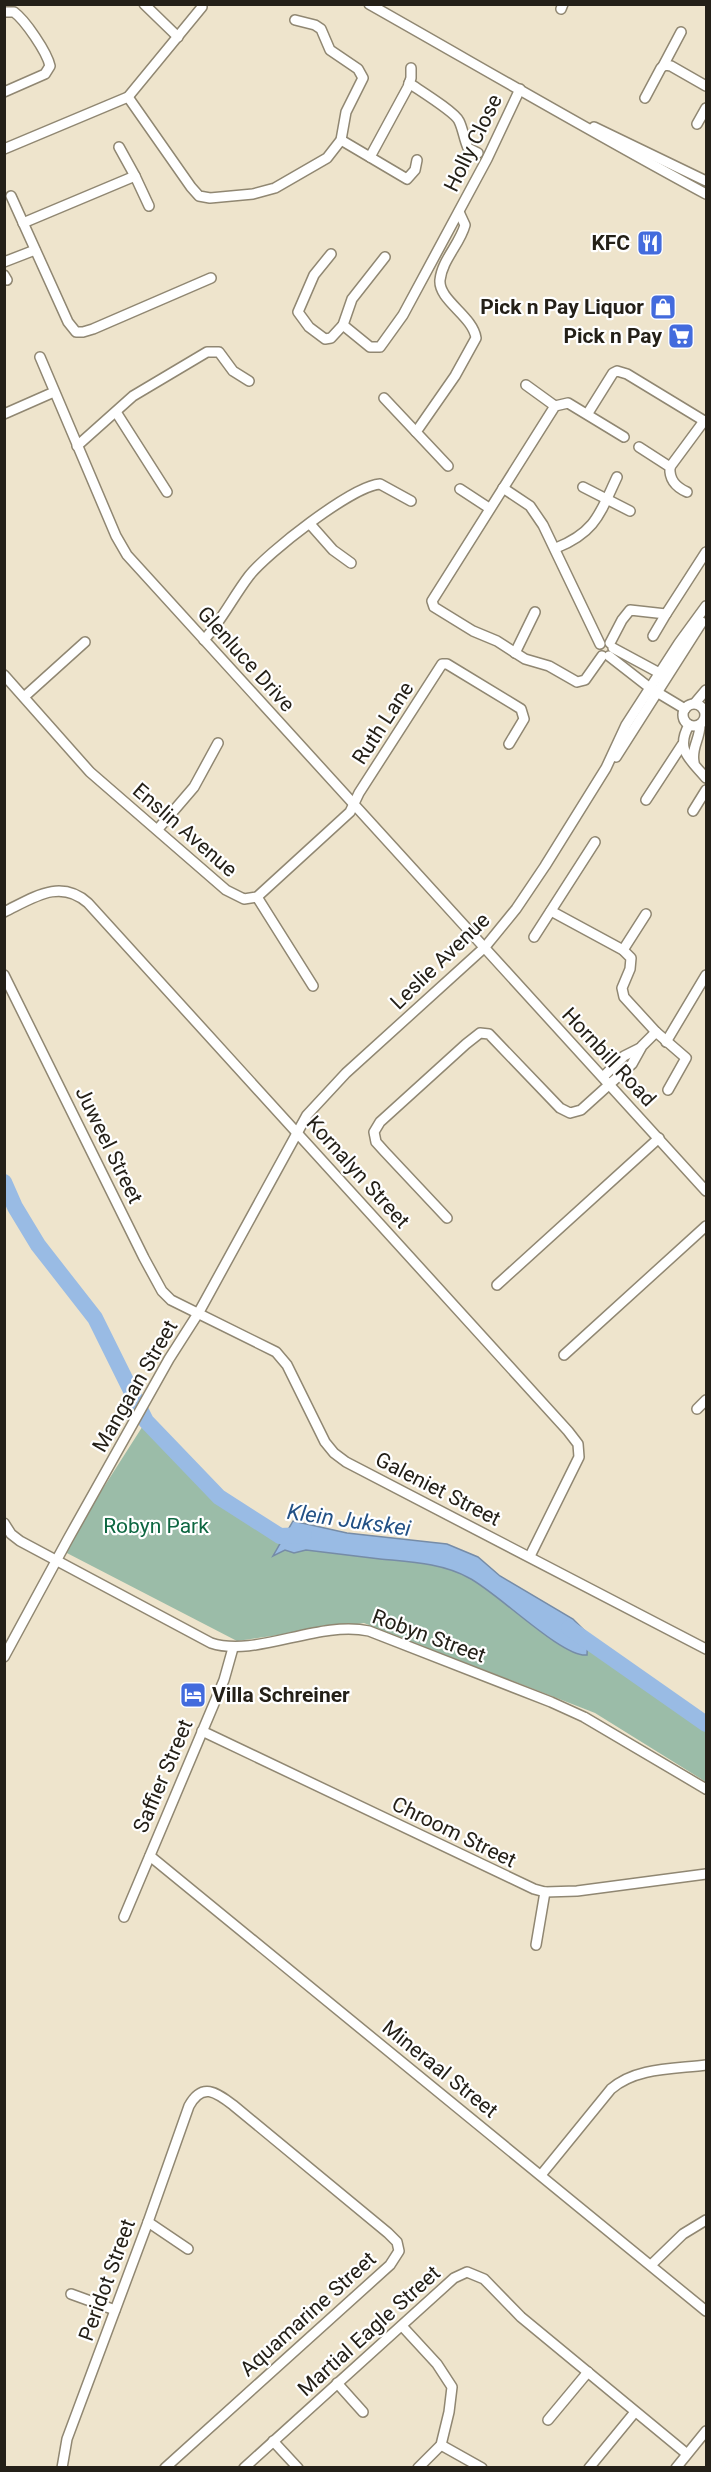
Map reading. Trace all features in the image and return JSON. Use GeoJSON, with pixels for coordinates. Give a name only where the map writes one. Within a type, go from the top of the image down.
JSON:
{"type":"FeatureCollection","features":[{"type":"Feature","properties":{"kind":"street"},"geometry":{"type":"LineString","coordinates":[[144,4],[178,37]]}},
{"type":"Feature","properties":{"kind":"street"},"geometry":{"type":"LineString","coordinates":[[369,4],[560,111],[706,181]]}},
{"type":"Feature","properties":{"kind":"street"},"geometry":{"type":"LineString","coordinates":[[4,149],[128,97],[202,7]]}},
{"type":"Feature","properties":{"kind":"street"},"geometry":{"type":"LineString","coordinates":[[4,12],[14,12],[20,18],[47,57],[50,66],[45,74],[4,92]]}},
{"type":"Feature","properties":{"kind":"street"},"geometry":{"type":"LineString","coordinates":[[128,97],[181,175],[199,196],[210,198],[253,194],[275,188],[327,158],[341,140],[346,112],[363,78],[358,69],[330,50],[321,29],[315,25],[295,20]]}},
{"type":"Feature","properties":{"kind":"street"},"geometry":{"type":"LineString","coordinates":[[645,98],[681,32]]}},
{"type":"Feature","properties":{"kind":"street"},"geometry":{"type":"LineString","coordinates":[[663,66],[671,66],[706,86]]}},
{"type":"Feature","properties":{"kind":"street"},"geometry":{"type":"LineString","coordinates":[[370,157],[409,83],[411,68]]}},
{"type":"Feature","properties":{"kind":"street"},"geometry":{"type":"LineString","coordinates":[[409,83],[453,113],[458,120],[468,148],[478,153]]}},
{"type":"Feature","properties":{"kind":"street","name":"Holly Close"},"geometry":{"type":"LineString","coordinates":[[343,325],[370,347],[383,345],[399,322],[459,212],[520,89]]}},
{"type":"Feature","properties":{"kind":"street"},"geometry":{"type":"LineString","coordinates":[[697,124],[706,108]]}},
{"type":"Feature","properties":{"kind":"street"},"geometry":{"type":"LineString","coordinates":[[560,111],[593,133],[706,194]]}},
{"type":"Feature","properties":{"kind":"street"},"geometry":{"type":"LineString","coordinates":[[341,140],[407,179],[415,170],[417,160]]}},
{"type":"Feature","properties":{"kind":"street"},"geometry":{"type":"LineString","coordinates":[[119,147],[149,206]]}},
{"type":"Feature","properties":{"kind":"street"},"geometry":{"type":"LineString","coordinates":[[23,223],[135,176]]}},
{"type":"Feature","properties":{"kind":"street"},"geometry":{"type":"LineString","coordinates":[[12,196],[74,331],[79,333],[211,278]]}},
{"type":"Feature","properties":{"kind":"street"},"geometry":{"type":"LineString","coordinates":[[416,432],[455,376],[476,338],[470,324],[442,293],[440,284],[443,269],[464,230],[465,222],[459,212]]}},
{"type":"Feature","properties":{"kind":"street"},"geometry":{"type":"LineString","coordinates":[[4,262],[35,250]]}},
{"type":"Feature","properties":{"kind":"street"},"geometry":{"type":"LineString","coordinates":[[331,254],[314,275],[298,312],[309,327],[325,339],[331,338],[343,325],[352,299],[385,257]]}},
{"type":"Feature","properties":{"kind":"street"},"geometry":{"type":"LineString","coordinates":[[77,446],[128,400],[148,386],[212,351],[221,353],[233,371],[249,381]]}},
{"type":"Feature","properties":{"kind":"street","name":"Glenluce Drive"},"geometry":{"type":"LineString","coordinates":[[40,357],[124,550],[485,947]]}},
{"type":"Feature","properties":{"kind":"street"},"geometry":{"type":"LineString","coordinates":[[588,413],[617,370],[705,422],[670,467],[674,484],[687,492]]}},
{"type":"Feature","properties":{"kind":"street"},"geometry":{"type":"LineString","coordinates":[[526,385],[555,406]]}},
{"type":"Feature","properties":{"kind":"street"},"geometry":{"type":"LineString","coordinates":[[4,414],[54,392]]}},
{"type":"Feature","properties":{"kind":"street"},"geometry":{"type":"LineString","coordinates":[[384,398],[448,466]]}},
{"type":"Feature","properties":{"kind":"street"},"geometry":{"type":"LineString","coordinates":[[624,437],[588,413],[568,403],[555,406],[438,589],[432,603],[451,618],[497,641],[528,661],[549,666],[580,683],[590,675],[630,610],[666,614]]}},
{"type":"Feature","properties":{"kind":"street"},"geometry":{"type":"LineString","coordinates":[[116,412],[167,492]]}},
{"type":"Feature","properties":{"kind":"street"},"geometry":{"type":"LineString","coordinates":[[639,447],[670,467]]}},
{"type":"Feature","properties":{"kind":"street"},"geometry":{"type":"LineString","coordinates":[[556,548],[576,540],[595,522],[617,477]]}},
{"type":"Feature","properties":{"kind":"street"},"geometry":{"type":"LineString","coordinates":[[204,640],[220,622],[250,575],[310,524],[350,495],[372,485],[384,485],[411,501]]}},
{"type":"Feature","properties":{"kind":"street"},"geometry":{"type":"LineString","coordinates":[[583,487],[630,511]]}},
{"type":"Feature","properties":{"kind":"street"},"geometry":{"type":"LineString","coordinates":[[503,488],[532,509],[556,548],[607,649],[654,690],[685,709]]}},
{"type":"Feature","properties":{"kind":"street"},"geometry":{"type":"LineString","coordinates":[[460,489],[489,508]]}},
{"type":"Feature","properties":{"kind":"street"},"geometry":{"type":"LineString","coordinates":[[310,524],[333,550],[351,563]]}},
{"type":"Feature","properties":{"kind":"street"},"geometry":{"type":"LineString","coordinates":[[653,636],[706,552]]}},
{"type":"Feature","properties":{"kind":"street","name":"Leslie Avenue"},"geometry":{"type":"LineString","coordinates":[[664,675],[706,606]]}},
{"type":"Feature","properties":{"kind":"street"},"geometry":{"type":"LineString","coordinates":[[515,653],[535,612]]}},
{"type":"Feature","properties":{"kind":"street","name":"Leslie Avenue"},"geometry":{"type":"LineString","coordinates":[[297,1131],[313,1108],[346,1073],[485,947],[516,909],[546,866],[606,768],[615,759],[654,690],[706,616]]}},
{"type":"Feature","properties":{"kind":"street"},"geometry":{"type":"LineString","coordinates":[[24,697],[85,642]]}},
{"type":"Feature","properties":{"kind":"street"},"geometry":{"type":"LineString","coordinates":[[607,649],[664,675]]}},
{"type":"Feature","properties":{"kind":"street","name":"Ruth Lane"},"geometry":{"type":"LineString","coordinates":[[354,804],[444,663],[521,709],[524,719],[509,744]]}},
{"type":"Feature","properties":{"kind":"street","name":"Enslin Avenue"},"geometry":{"type":"LineString","coordinates":[[4,675],[90,772],[233,895],[249,900],[257,897]]}},
{"type":"Feature","properties":{"kind":"street"},"geometry":{"type":"LineString","coordinates":[[685,709],[695,704],[706,690]]}},
{"type":"Feature","properties":{"kind":"street"},"geometry":{"type":"LineString","coordinates":[[694,762],[692,753],[700,735],[700,725],[704,721],[706,708],[695,704]]}},
{"type":"Feature","properties":{"kind":"street"},"geometry":{"type":"LineString","coordinates":[[685,709],[684,721],[689,725],[700,725]]}},
{"type":"Feature","properties":{"kind":"street"},"geometry":{"type":"LineString","coordinates":[[646,800],[682,745],[682,739],[689,725]]}},
{"type":"Feature","properties":{"kind":"street"},"geometry":{"type":"LineString","coordinates":[[158,829],[194,787],[218,743]]}},
{"type":"Feature","properties":{"kind":"street"},"geometry":{"type":"LineString","coordinates":[[682,745],[706,778]]}},
{"type":"Feature","properties":{"kind":"street"},"geometry":{"type":"LineString","coordinates":[[693,811],[706,790]]}},
{"type":"Feature","properties":{"kind":"street"},"geometry":{"type":"LineString","coordinates":[[313,986],[257,897],[348,814],[354,804]]}},
{"type":"Feature","properties":{"kind":"street"},"geometry":{"type":"LineString","coordinates":[[534,937],[595,842]]}},
{"type":"Feature","properties":{"kind":"street","name":"Kornalyn Street"},"geometry":{"type":"LineString","coordinates":[[4,912],[55,890],[69,891],[85,900],[568,1431],[578,1444],[578,1461],[530,1556]]}},
{"type":"Feature","properties":{"kind":"street"},"geometry":{"type":"LineString","coordinates":[[551,911],[623,950],[631,958],[622,993],[656,1032],[686,1058],[668,1090]]}},
{"type":"Feature","properties":{"kind":"street"},"geometry":{"type":"LineString","coordinates":[[623,950],[646,914]]}},
{"type":"Feature","properties":{"kind":"street","name":"Hornbill Road"},"geometry":{"type":"LineString","coordinates":[[485,947],[706,1191]]}},
{"type":"Feature","properties":{"kind":"street","name":"Juweel Street"},"geometry":{"type":"LineString","coordinates":[[4,975],[154,1279],[165,1295],[199,1312]]}},
{"type":"Feature","properties":{"kind":"street"},"geometry":{"type":"LineString","coordinates":[[666,1042],[706,975]]}},
{"type":"Feature","properties":{"kind":"street"},"geometry":{"type":"LineString","coordinates":[[603,1077],[624,1056],[642,1046],[656,1032]]}},
{"type":"Feature","properties":{"kind":"street"},"geometry":{"type":"LineString","coordinates":[[447,1218],[376,1142],[374,1132],[380,1122],[477,1035],[485,1033],[494,1036],[565,1112],[573,1113],[581,1110],[632,1064],[642,1046]]}},
{"type":"Feature","properties":{"kind":"street","name":"Mangaan Street"},"geometry":{"type":"LineString","coordinates":[[4,1657],[169,1359],[199,1312],[297,1131]]}},
{"type":"Feature","properties":{"kind":"street"},"geometry":{"type":"LineString","coordinates":[[497,1285],[659,1138]]}},
{"type":"Feature","properties":{"kind":"street"},"geometry":{"type":"LineString","coordinates":[[564,1354],[706,1226]]}},
{"type":"Feature","properties":{"kind":"street","name":"Galeniet Street"},"geometry":{"type":"LineString","coordinates":[[199,1312],[281,1356],[321,1435],[334,1453],[706,1649]]}},
{"type":"Feature","properties":{"kind":"street"},"geometry":{"type":"LineString","coordinates":[[697,1409],[706,1400]]}},
{"type":"Feature","properties":{"kind":"street","name":"Robyn Street"},"geometry":{"type":"LineString","coordinates":[[5,1526],[20,1541],[195,1636],[220,1646],[233,1648],[338,1629],[369,1631],[584,1717],[706,1789]]}},
{"type":"Feature","properties":{"kind":"street","name":"Saffier Street"},"geometry":{"type":"LineString","coordinates":[[124,1917],[228,1669],[233,1648]]}},
{"type":"Feature","properties":{"kind":"street","name":"Chroom Street"},"geometry":{"type":"LineString","coordinates":[[202,1731],[524,1885],[545,1892],[578,1891],[706,1874]]}},
{"type":"Feature","properties":{"kind":"street","name":"Mineraal Street"},"geometry":{"type":"LineString","coordinates":[[150,1856],[706,2311]]}},
{"type":"Feature","properties":{"kind":"street"},"geometry":{"type":"LineString","coordinates":[[536,1945],[545,1892]]}},
{"type":"Feature","properties":{"kind":"street"},"geometry":{"type":"LineString","coordinates":[[541,2175],[611,2089],[625,2079],[643,2073],[706,2066]]}},
{"type":"Feature","properties":{"kind":"street","name":"Aquamarine Street"},"geometry":{"type":"LineString","coordinates":[[165,2468],[390,2265],[399,2251],[397,2242],[388,2233],[223,2098],[215,2093],[204,2091],[195,2096],[189,2106]]}},
{"type":"Feature","properties":{"kind":"street","name":"Peridot Street"},"geometry":{"type":"LineString","coordinates":[[62,2468],[67,2439],[189,2106]]}},
{"type":"Feature","properties":{"kind":"street"},"geometry":{"type":"LineString","coordinates":[[651,2265],[683,2234],[706,2220]]}},
{"type":"Feature","properties":{"kind":"street"},"geometry":{"type":"LineString","coordinates":[[148,2222],[188,2249]]}},
{"type":"Feature","properties":{"kind":"street","name":"Martial Eagle Street"},"geometry":{"type":"LineString","coordinates":[[244,2468],[454,2278],[467,2272],[473,2272],[484,2279],[521,2317],[687,2454]]}},
{"type":"Feature","properties":{"kind":"street"},"geometry":{"type":"LineString","coordinates":[[71,2295],[115,2310]]}},
{"type":"Feature","properties":{"kind":"street"},"geometry":{"type":"LineString","coordinates":[[402,2326],[437,2364],[452,2387],[441,2445],[418,2468]]}},
{"type":"Feature","properties":{"kind":"street"},"geometry":{"type":"LineString","coordinates":[[548,2420],[588,2372]]}},
{"type":"Feature","properties":{"kind":"street"},"geometry":{"type":"LineString","coordinates":[[337,2383],[363,2412]]}},
{"type":"Feature","properties":{"kind":"street"},"geometry":{"type":"LineString","coordinates":[[589,2468],[635,2412]]}},
{"type":"Feature","properties":{"kind":"street"},"geometry":{"type":"LineString","coordinates":[[676,2468],[706,2431]]}},
{"type":"Feature","properties":{"kind":"street"},"geometry":{"type":"LineString","coordinates":[[273,2441],[298,2468]]}},
{"type":"Feature","properties":{"kind":"street"},"geometry":{"type":"LineString","coordinates":[[441,2445],[482,2468]]}},
{"type":"Feature","properties":{"kind":"green space","name":"Robyn Park"},"geometry":{"type":"Polygon","coordinates":[[[146,1421],[219,1497],[280,1536],[311,1535],[450,1556],[578,1636],[706,1724],[706,1782],[595,1713],[364,1623],[237,1641],[63,1551],[146,1421]]]}},
{"type":"Feature","properties":{"kind":"water"},"geometry":{"type":"Polygon","coordinates":[[[293,1521],[347,1533],[447,1544],[478,1557],[500,1576],[573,1619],[588,1634],[587,1655],[576,1653],[562,1646],[481,1585],[448,1569],[414,1562],[306,1550],[294,1553],[285,1550],[273,1556],[293,1521]]]}},
{"type":"Feature","properties":{"kind":"waterway","name":"Klein Jukskei"},"geometry":{"type":"LineString","coordinates":[[4,1182],[15,1207],[38,1245],[95,1318],[146,1421],[219,1497],[280,1536],[304,1535]]}},
{"type":"Feature","properties":{"kind":"waterway","name":"Klein Jukskei"},"geometry":{"type":"LineString","coordinates":[[569,1628],[706,1724]]}},
{"type":"Feature","properties":{"kind":"place","name":"KFC"},"geometry":{"type":"Point","coordinates":[650,243]}},
{"type":"Feature","properties":{"kind":"place","name":"Pick n Pay Liquor"},"geometry":{"type":"Point","coordinates":[663,307]}},
{"type":"Feature","properties":{"kind":"place","name":"Pick n Pay"},"geometry":{"type":"Point","coordinates":[681,336]}},
{"type":"Feature","properties":{"kind":"place","name":"Villa Schreiner"},"geometry":{"type":"Point","coordinates":[193,1695]}}]}
